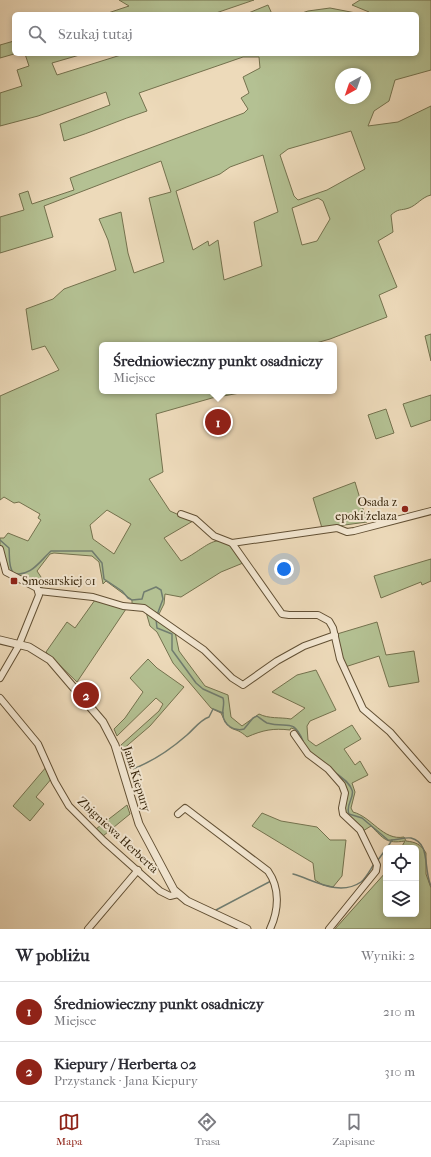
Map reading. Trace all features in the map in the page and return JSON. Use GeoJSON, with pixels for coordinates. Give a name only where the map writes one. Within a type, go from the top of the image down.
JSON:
{"type":"FeatureCollection","features":[{"type":"Feature","properties":{"kind":"street"},"geometry":{"type":"LineString","coordinates":[[181,514],[195,519],[214,536],[232,543],[337,528],[347,532],[354,531],[431,511]]}},
{"type":"Feature","properties":{"kind":"street"},"geometry":{"type":"LineString","coordinates":[[232,543],[280,612],[288,615],[311,614],[323,616],[330,622],[335,635],[340,659],[363,709],[390,732],[431,779]]}},
{"type":"Feature","properties":{"kind":"street"},"geometry":{"type":"LineString","coordinates":[[0,549],[2,569],[8,574],[39,591],[99,598],[123,606],[144,608],[154,613],[160,619],[204,650],[232,678],[243,685],[277,661],[311,643],[335,635]]}},
{"type":"Feature","properties":{"kind":"street"},"geometry":{"type":"LineString","coordinates":[[0,678],[18,644],[38,598],[39,591]]}},
{"type":"Feature","properties":{"kind":"street","name":"Jana Kiepury"},"geometry":{"type":"LineString","coordinates":[[0,640],[18,644],[37,652],[55,664],[107,728],[115,745],[139,824],[178,894],[192,904],[247,929]]}},
{"type":"Feature","properties":{"kind":"street","name":"Zbigniewa Herberta"},"geometry":{"type":"LineString","coordinates":[[0,698],[38,744],[58,787],[69,806],[104,841],[165,894],[170,896],[178,894]]}},
{"type":"Feature","properties":{"kind":"street"},"geometry":{"type":"LineString","coordinates":[[294,734],[308,754],[328,769],[342,785],[345,793],[342,808],[343,814],[360,830],[377,865],[376,871],[329,929]]}},
{"type":"Feature","properties":{"kind":"street"},"geometry":{"type":"LineString","coordinates":[[178,814],[185,808],[257,861],[271,876],[275,882],[277,896],[276,913],[270,929]]}},
{"type":"Feature","properties":{"kind":"street"},"geometry":{"type":"LineString","coordinates":[[88,929],[138,870]]}},
{"type":"Feature","properties":{"kind":"green space"},"geometry":{"type":"Polygon","coordinates":[[[119,0],[254,0],[219,12],[111,12],[129,6],[119,0]]]}},
{"type":"Feature","properties":{"kind":"green space"},"geometry":{"type":"Polygon","coordinates":[[[360,0],[431,0],[431,70],[395,80],[389,101],[374,111],[368,126],[398,122],[431,106],[431,195],[425,197],[412,207],[398,210],[391,215],[393,232],[378,241],[397,287],[379,295],[387,317],[320,342],[99,342],[99,394],[234,394],[212,398],[156,414],[163,472],[149,479],[170,511],[193,521],[164,538],[181,561],[208,544],[215,541],[221,541],[228,544],[235,551],[243,563],[221,572],[181,597],[165,594],[164,604],[159,614],[150,609],[132,605],[132,600],[106,581],[103,584],[99,562],[92,556],[50,554],[37,571],[41,577],[42,588],[7,571],[0,546],[0,538],[4,538],[8,533],[28,541],[41,520],[38,518],[40,514],[19,502],[14,503],[4,497],[0,500],[0,396],[59,370],[45,346],[32,350],[26,309],[53,299],[64,289],[116,270],[108,240],[99,219],[121,212],[128,253],[134,273],[164,262],[149,198],[171,192],[161,161],[44,206],[53,237],[0,253],[0,217],[24,210],[19,194],[28,191],[32,204],[74,190],[70,178],[244,113],[248,109],[241,98],[249,93],[243,77],[260,68],[259,57],[243,57],[139,93],[147,111],[64,141],[60,124],[110,105],[106,92],[38,116],[0,126],[0,93],[22,86],[17,70],[29,66],[26,56],[76,56],[52,63],[57,75],[118,56],[419,56],[419,12],[369,12],[352,5],[360,0]],[[351,131],[288,149],[280,155],[294,196],[298,200],[327,190],[365,169],[351,131]],[[263,155],[230,167],[220,174],[176,191],[193,250],[208,241],[209,246],[218,240],[224,280],[262,266],[254,222],[278,212],[263,155]],[[318,198],[292,208],[302,245],[317,241],[330,219],[323,201],[318,198]],[[107,510],[90,525],[93,539],[114,554],[131,524],[107,510]]]}},
{"type":"Feature","properties":{"kind":"green space"},"geometry":{"type":"Polygon","coordinates":[[[268,5],[271,12],[251,12],[268,5]]]}},
{"type":"Feature","properties":{"kind":"green space"},"geometry":{"type":"Polygon","coordinates":[[[330,8],[351,12],[305,12],[330,8]]]}},
{"type":"Feature","properties":{"kind":"green space"},"geometry":{"type":"Polygon","coordinates":[[[12,42],[12,55],[0,58],[0,45],[12,42]]]}},
{"type":"Feature","properties":{"kind":"green space"},"geometry":{"type":"Polygon","coordinates":[[[431,334],[431,361],[425,336],[431,334]]]}},
{"type":"Feature","properties":{"kind":"green space"},"geometry":{"type":"Polygon","coordinates":[[[431,395],[431,420],[411,427],[403,404],[431,395]]]}},
{"type":"Feature","properties":{"kind":"green space"},"geometry":{"type":"Polygon","coordinates":[[[386,409],[394,433],[376,439],[368,415],[386,409]]]}},
{"type":"Feature","properties":{"kind":"green space"},"geometry":{"type":"Polygon","coordinates":[[[355,482],[367,522],[322,528],[313,498],[355,482]]]}},
{"type":"Feature","properties":{"kind":"green space"},"geometry":{"type":"Polygon","coordinates":[[[431,559],[431,581],[422,585],[421,582],[381,598],[374,576],[431,559]]]}},
{"type":"Feature","properties":{"kind":"green space"},"geometry":{"type":"Polygon","coordinates":[[[95,600],[126,609],[77,682],[46,652],[67,622],[75,628],[95,600]]]}},
{"type":"Feature","properties":{"kind":"green space"},"geometry":{"type":"Polygon","coordinates":[[[146,612],[175,632],[179,651],[205,686],[228,695],[231,717],[242,726],[259,714],[263,716],[291,719],[305,708],[272,692],[297,675],[316,670],[336,710],[310,721],[307,726],[308,740],[316,746],[352,725],[361,739],[344,749],[355,765],[360,761],[368,775],[352,783],[355,792],[351,808],[353,812],[360,815],[384,832],[397,837],[404,837],[406,841],[418,844],[422,847],[426,853],[426,874],[431,888],[431,929],[335,929],[383,875],[383,917],[419,917],[419,845],[403,845],[405,841],[394,842],[386,840],[371,826],[363,831],[344,810],[345,785],[342,779],[309,753],[297,730],[291,728],[290,730],[268,730],[247,737],[227,725],[221,713],[211,708],[173,663],[157,632],[150,626],[146,612]]]}},
{"type":"Feature","properties":{"kind":"green space"},"geometry":{"type":"Polygon","coordinates":[[[377,622],[386,655],[414,651],[419,682],[389,687],[379,656],[345,667],[337,634],[377,622]]]}},
{"type":"Feature","properties":{"kind":"green space"},"geometry":{"type":"Polygon","coordinates":[[[148,659],[157,668],[184,687],[150,726],[122,750],[121,745],[159,711],[163,704],[156,698],[117,736],[114,729],[125,718],[143,692],[130,678],[148,659]]]}},
{"type":"Feature","properties":{"kind":"green space"},"geometry":{"type":"Polygon","coordinates":[[[47,766],[52,778],[36,797],[44,804],[30,821],[13,806],[47,766]]]}},
{"type":"Feature","properties":{"kind":"green space"},"geometry":{"type":"Polygon","coordinates":[[[127,805],[130,814],[103,836],[96,829],[127,805]]]}},
{"type":"Feature","properties":{"kind":"green space"},"geometry":{"type":"Polygon","coordinates":[[[262,813],[281,821],[317,827],[330,840],[346,840],[342,876],[333,887],[323,885],[315,880],[313,863],[252,826],[262,813]]]}},
{"type":"Feature","properties":{"kind":"waterway"},"geometry":{"type":"LineString","coordinates":[[0,540],[9,548],[11,570],[13,573],[19,574],[30,571],[51,551],[92,551],[102,563],[104,579],[122,591],[128,598],[132,600],[142,599],[144,592],[156,587],[161,590],[163,599],[157,615]]}},
{"type":"Feature","properties":{"kind":"waterway"},"geometry":{"type":"LineString","coordinates":[[156,619],[157,628],[172,634],[172,650],[196,683],[203,689],[223,698],[224,718],[230,727],[241,730],[244,729],[253,718],[257,716],[267,723],[292,726],[296,729],[303,741]]}},
{"type":"Feature","properties":{"kind":"waterway"},"geometry":{"type":"LineString","coordinates":[[130,770],[153,760],[174,745],[200,722],[209,717],[213,709],[223,713]]}},
{"type":"Feature","properties":{"kind":"waterway"},"geometry":{"type":"LineString","coordinates":[[332,770],[351,787],[353,793],[348,807],[349,814],[362,818],[388,840],[411,838],[421,845],[426,858],[431,886]]}},
{"type":"Feature","properties":{"kind":"waterway"},"geometry":{"type":"LineString","coordinates":[[389,845],[392,840]]}},
{"type":"Feature","properties":{"kind":"waterway"},"geometry":{"type":"LineString","coordinates":[[378,860],[383,853]]}},
{"type":"Feature","properties":{"kind":"waterway"},"geometry":{"type":"LineString","coordinates":[[293,874],[327,886],[344,888],[361,882],[374,864]]}},
{"type":"Feature","properties":{"kind":"waterway"},"geometry":{"type":"LineString","coordinates":[[216,910],[271,881]]}},
{"type":"Feature","properties":{"kind":"place","name":"Średniowieczny punkt osadniczy"},"geometry":{"type":"Point","coordinates":[218,422]}},
{"type":"Feature","properties":{"kind":"place","name":"Osada z epoki żelaza"},"geometry":{"type":"Point","coordinates":[405,509]}},
{"type":"Feature","properties":{"kind":"place","name":"Smosarskiej 01"},"geometry":{"type":"Point","coordinates":[14,581]}},
{"type":"Feature","properties":{"kind":"place","name":"Kiepury / Herberta 02"},"geometry":{"type":"Point","coordinates":[86,695]}}]}
